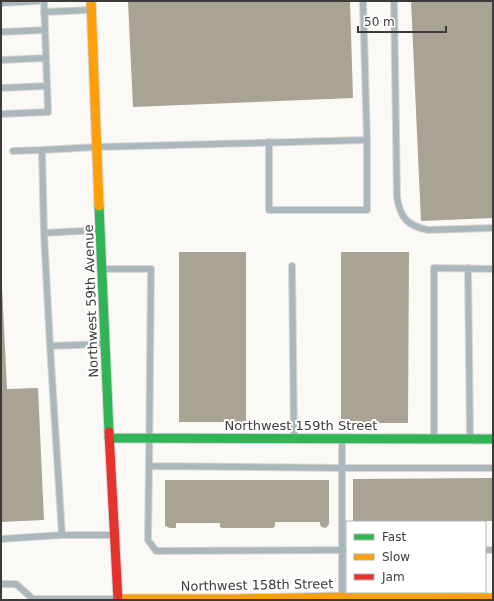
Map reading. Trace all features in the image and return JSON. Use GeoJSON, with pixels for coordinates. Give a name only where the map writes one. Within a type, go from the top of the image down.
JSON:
{"type":"FeatureCollection","features":[{"type":"Feature","properties":{"kind":"street","name":"Northwest 59th Avenue"},"geometry":{"type":"LineString","coordinates":[[91,6],[109,438],[118,599]]}},
{"type":"Feature","properties":{"kind":"street","name":"Northwest 159th Street"},"geometry":{"type":"LineString","coordinates":[[109,438],[493,439]]}},
{"type":"Feature","properties":{"kind":"street","name":"Northwest 158th Street"},"geometry":{"type":"LineString","coordinates":[[118,599],[234,600],[493,598]]}},
{"type":"Feature","properties":{"kind":"lane"},"geometry":{"type":"LineString","coordinates":[[1,3],[38,1]]}},
{"type":"Feature","properties":{"kind":"lane"},"geometry":{"type":"LineString","coordinates":[[1,114],[48,112],[44,1]]}},
{"type":"Feature","properties":{"kind":"lane"},"geometry":{"type":"LineString","coordinates":[[269,142],[269,210],[367,210],[367,140],[363,1]]}},
{"type":"Feature","properties":{"kind":"lane"},"geometry":{"type":"LineString","coordinates":[[394,1],[398,207],[403,216],[418,228],[428,230],[493,228]]}},
{"type":"Feature","properties":{"kind":"lane"},"geometry":{"type":"LineString","coordinates":[[44,12],[91,6]]}},
{"type":"Feature","properties":{"kind":"lane"},"geometry":{"type":"LineString","coordinates":[[1,32],[45,30]]}},
{"type":"Feature","properties":{"kind":"lane"},"geometry":{"type":"LineString","coordinates":[[1,60],[46,58]]}},
{"type":"Feature","properties":{"kind":"lane"},"geometry":{"type":"LineString","coordinates":[[1,88],[47,86]]}},
{"type":"Feature","properties":{"kind":"lane"},"geometry":{"type":"LineString","coordinates":[[13,151],[97,147],[367,140]]}},
{"type":"Feature","properties":{"kind":"lane"},"geometry":{"type":"LineString","coordinates":[[42,150],[44,233],[62,535]]}},
{"type":"Feature","properties":{"kind":"lane"},"geometry":{"type":"LineString","coordinates":[[44,233],[101,230]]}},
{"type":"Feature","properties":{"kind":"lane"},"geometry":{"type":"LineString","coordinates":[[292,266],[294,438]]}},
{"type":"Feature","properties":{"kind":"lane"},"geometry":{"type":"LineString","coordinates":[[434,439],[434,268],[493,269]]}},
{"type":"Feature","properties":{"kind":"lane"},"geometry":{"type":"LineString","coordinates":[[468,268],[470,439]]}},
{"type":"Feature","properties":{"kind":"lane"},"geometry":{"type":"LineString","coordinates":[[102,269],[151,269],[148,540],[156,552],[345,550]]}},
{"type":"Feature","properties":{"kind":"lane"},"geometry":{"type":"LineString","coordinates":[[50,346],[106,344]]}},
{"type":"Feature","properties":{"kind":"lane"},"geometry":{"type":"LineString","coordinates":[[342,438],[346,598]]}},
{"type":"Feature","properties":{"kind":"lane"},"geometry":{"type":"LineString","coordinates":[[149,466],[493,468]]}},
{"type":"Feature","properties":{"kind":"lane"},"geometry":{"type":"LineString","coordinates":[[1,539],[62,535],[114,534]]}},
{"type":"Feature","properties":{"kind":"lane"},"geometry":{"type":"LineString","coordinates":[[1,584],[16,584],[33,600],[118,599]]}},
{"type":"Feature","properties":{"kind":"building"},"geometry":{"type":"Polygon","coordinates":[[[128,1],[350,1],[353,98],[133,107],[128,1]]]}},
{"type":"Feature","properties":{"kind":"building"},"geometry":{"type":"Polygon","coordinates":[[[411,1],[493,1],[493,218],[421,221],[411,1]]]}},
{"type":"Feature","properties":{"kind":"building"},"geometry":{"type":"Polygon","coordinates":[[[179,252],[246,252],[246,422],[179,422],[179,252]]]}},
{"type":"Feature","properties":{"kind":"building"},"geometry":{"type":"Polygon","coordinates":[[[341,252],[409,252],[408,423],[341,423],[341,252]]]}},
{"type":"Feature","properties":{"kind":"building"},"geometry":{"type":"Polygon","coordinates":[[[1,286],[7,389],[38,388],[44,520],[1,522],[1,286]]]}},
{"type":"Feature","properties":{"kind":"building"},"geometry":{"type":"Polygon","coordinates":[[[493,478],[493,521],[353,521],[353,479],[493,478]]]}},
{"type":"Feature","properties":{"kind":"building"},"geometry":{"type":"Polygon","coordinates":[[[165,480],[329,480],[329,524],[325,528],[320,525],[320,522],[275,522],[275,526],[273,528],[222,528],[220,527],[220,523],[176,523],[176,528],[170,528],[165,526],[165,480]]]}},
{"type":"Feature","properties":{"kind":"traffic: fast"},"geometry":{"type":"LineString","coordinates":[[99,206],[109,432]]}},
{"type":"Feature","properties":{"kind":"traffic: fast"},"geometry":{"type":"LineString","coordinates":[[109,438],[493,439]]}},
{"type":"Feature","properties":{"kind":"traffic: slow"},"geometry":{"type":"LineString","coordinates":[[91,1],[99,206]]}},
{"type":"Feature","properties":{"kind":"traffic: slow"},"geometry":{"type":"LineString","coordinates":[[118,599],[342,597],[493,598]]}},
{"type":"Feature","properties":{"kind":"traffic: jam"},"geometry":{"type":"LineString","coordinates":[[109,432],[118,600]]}}]}
